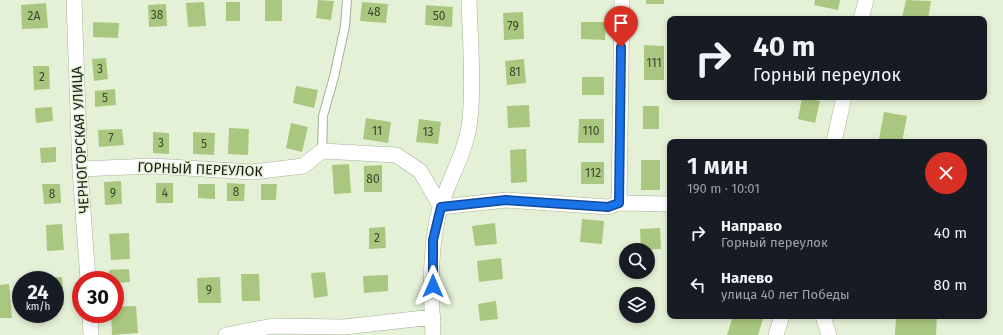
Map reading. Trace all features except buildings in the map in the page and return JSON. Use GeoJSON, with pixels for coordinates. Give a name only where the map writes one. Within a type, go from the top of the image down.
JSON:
{"type":"FeatureCollection","features":[{"type":"Feature","properties":{"kind":"street","name":"ЧЕРНОГОРСКАЯ УЛИЦА"},"geometry":{"type":"LineString","coordinates":[[74,0],[80,169],[87,271]]}},
{"type":"Feature","properties":{"kind":"street"},"geometry":{"type":"LineString","coordinates":[[434,335],[433,240],[441,207],[464,150],[470,119],[472,81],[470,0]]}},
{"type":"Feature","properties":{"kind":"street"},"geometry":{"type":"LineString","coordinates":[[619,203],[622,0]]}},
{"type":"Feature","properties":{"kind":"street"},"geometry":{"type":"LineString","coordinates":[[863,16],[866,0]]}},
{"type":"Feature","properties":{"kind":"street"},"geometry":{"type":"LineString","coordinates":[[835,139],[843,100]]}},
{"type":"Feature","properties":{"kind":"street","name":"ГОРНЫЙ ПЕРЕУЛОК"},"geometry":{"type":"LineString","coordinates":[[80,169],[153,166],[253,172],[303,166],[322,151]]}},
{"type":"Feature","properties":{"kind":"street"},"geometry":{"type":"LineString","coordinates":[[322,151],[396,155],[420,171],[441,207]]}},
{"type":"Feature","properties":{"kind":"street"},"geometry":{"type":"LineString","coordinates":[[441,207],[506,200],[608,207],[619,203],[667,204]]}},
{"type":"Feature","properties":{"kind":"street"},"geometry":{"type":"LineString","coordinates":[[226,335],[273,326],[344,327],[433,317]]}},
{"type":"Feature","properties":{"kind":"street"},"geometry":{"type":"LineString","coordinates":[[776,335],[781,319]]}},
{"type":"Feature","properties":{"kind":"street"},"geometry":{"type":"LineString","coordinates":[[824,319],[829,335]]}},
{"type":"Feature","properties":{"kind":"street"},"geometry":{"type":"LineString","coordinates":[[90,323],[91,335]]}},
{"type":"Feature","properties":{"kind":"lane"},"geometry":{"type":"LineString","coordinates":[[322,151],[323,116],[339,55],[345,26],[347,0]]}},
{"type":"Feature","properties":{"kind":"route"},"geometry":{"type":"LineString","coordinates":[[433,286],[433,240],[441,207],[506,200],[608,207],[619,203],[621,47]]}}]}
